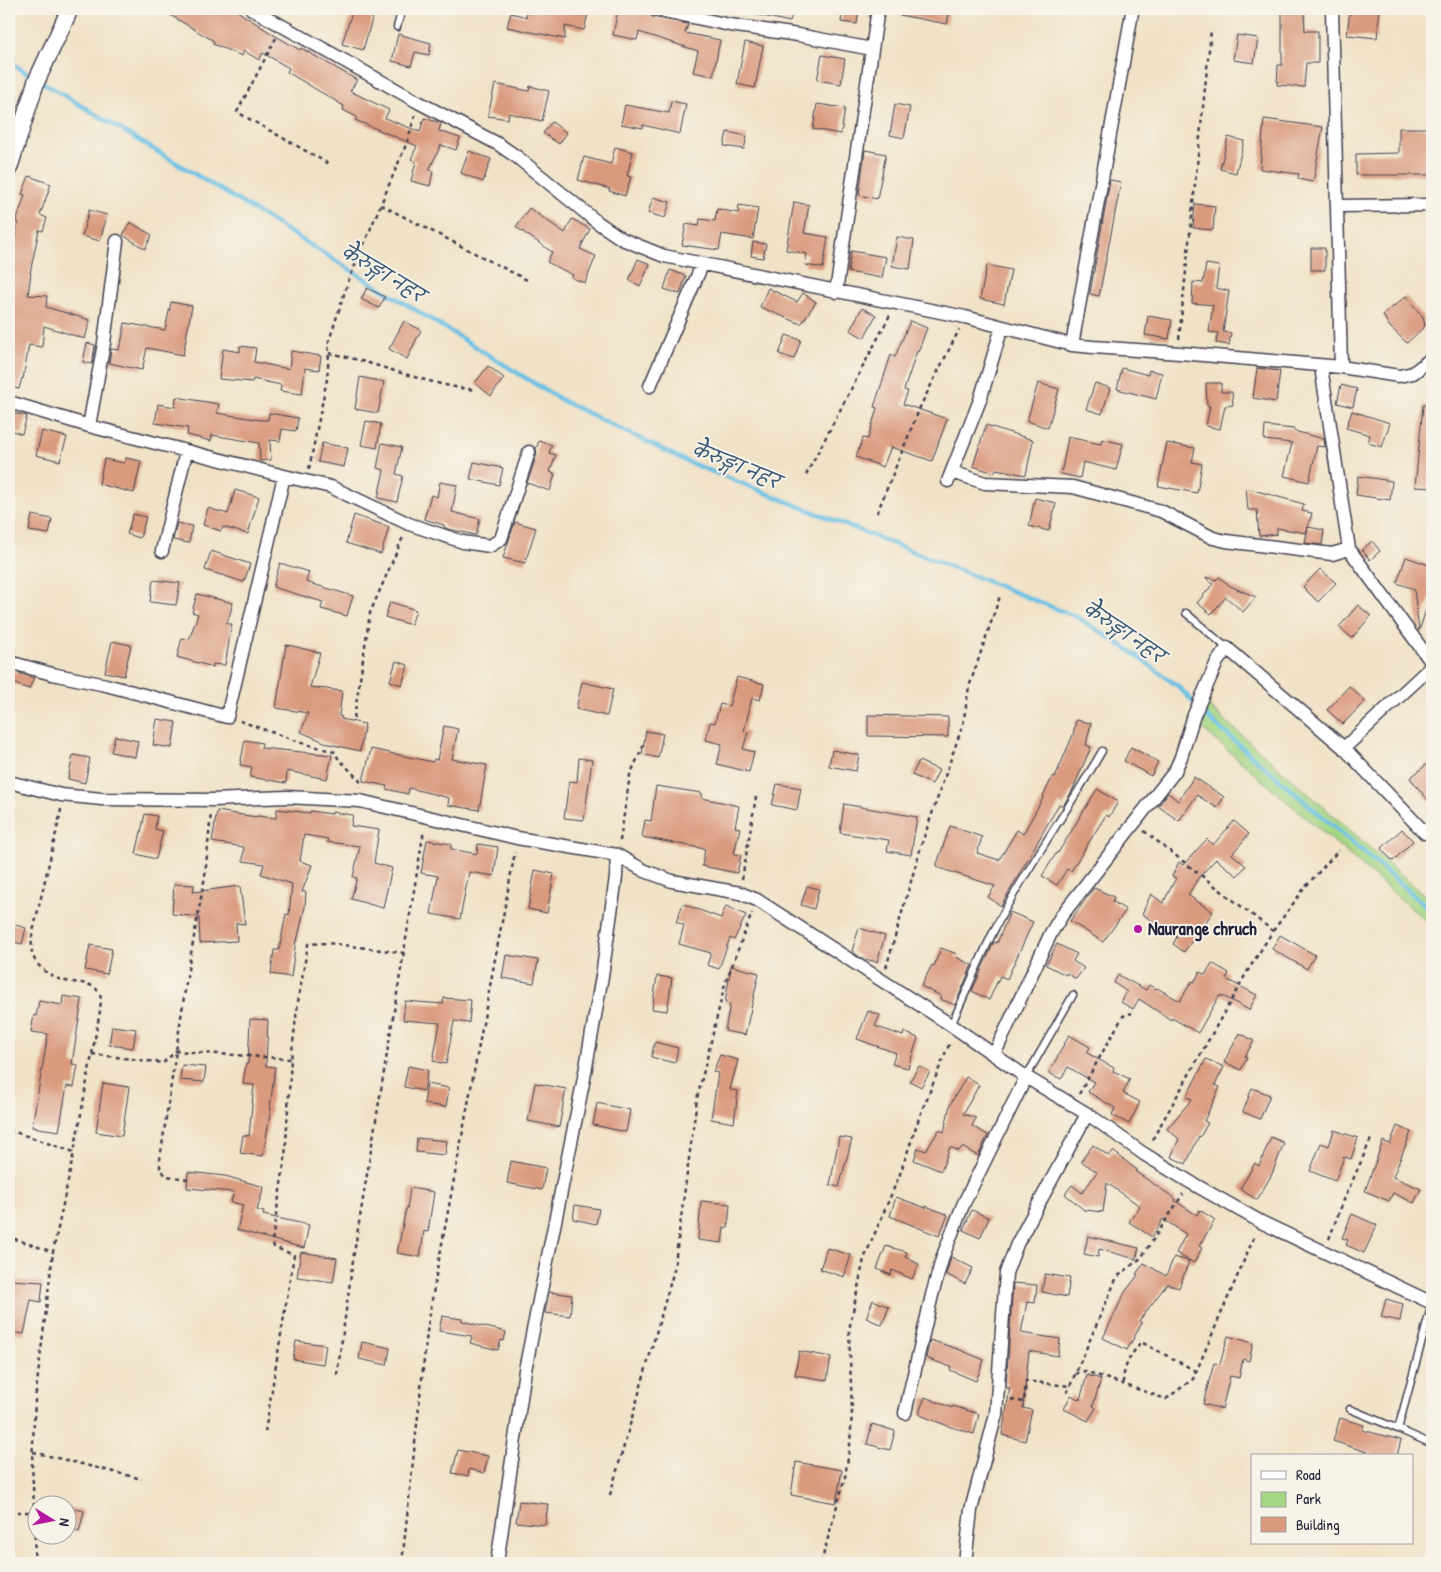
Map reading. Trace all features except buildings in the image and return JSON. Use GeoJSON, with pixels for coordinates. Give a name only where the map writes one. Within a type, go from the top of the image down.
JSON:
{"type":"FeatureCollection","features":[{"type":"Feature","properties":{"kind":"street"},"geometry":{"type":"LineString","coordinates":[[9,168],[36,82],[70,9]]}},
{"type":"Feature","properties":{"kind":"street"},"geometry":{"type":"LineString","coordinates":[[252,9],[418,102],[457,121],[517,157],[597,222],[622,239],[664,256],[966,317],[1072,345],[1342,368],[1399,376],[1414,373],[1432,358]]}},
{"type":"Feature","properties":{"kind":"street"},"geometry":{"type":"LineString","coordinates":[[654,9],[730,25],[872,48]]}},
{"type":"Feature","properties":{"kind":"street"},"geometry":{"type":"LineString","coordinates":[[836,292],[878,9]]}},
{"type":"Feature","properties":{"kind":"street"},"geometry":{"type":"LineString","coordinates":[[1332,9],[1342,368]]}},
{"type":"Feature","properties":{"kind":"street"},"geometry":{"type":"LineString","coordinates":[[1072,345],[1132,14]]}},
{"type":"Feature","properties":{"kind":"street"},"geometry":{"type":"LineString","coordinates":[[1337,206],[1432,205]]}},
{"type":"Feature","properties":{"kind":"street"},"geometry":{"type":"LineString","coordinates":[[89,426],[104,343],[118,241]]}},
{"type":"Feature","properties":{"kind":"street"},"geometry":{"type":"LineString","coordinates":[[650,386],[702,264]]}},
{"type":"Feature","properties":{"kind":"street"},"geometry":{"type":"LineString","coordinates":[[1002,327],[980,400],[950,476],[986,483],[1073,487],[1161,511],[1213,538],[1226,541],[1332,554],[1349,549]]}},
{"type":"Feature","properties":{"kind":"street"},"geometry":{"type":"LineString","coordinates":[[1320,367],[1349,549],[1432,664],[1344,748]]}},
{"type":"Feature","properties":{"kind":"street"},"geometry":{"type":"LineString","coordinates":[[9,402],[186,452],[331,487],[409,524],[463,542],[490,546],[501,539],[529,452]]}},
{"type":"Feature","properties":{"kind":"street"},"geometry":{"type":"LineString","coordinates":[[162,551],[186,452]]}},
{"type":"Feature","properties":{"kind":"street"},"geometry":{"type":"LineString","coordinates":[[9,662],[227,717],[284,476]]}},
{"type":"Feature","properties":{"kind":"street"},"geometry":{"type":"LineString","coordinates":[[994,1055],[1051,933],[1062,915],[1175,771],[1194,715],[1217,662],[1227,648],[1344,748],[1425,833]]}},
{"type":"Feature","properties":{"kind":"street"},"geometry":{"type":"LineString","coordinates":[[9,782],[61,795],[102,799],[213,800],[287,797],[360,801],[517,838],[618,855],[645,871],[672,881],[740,893],[757,900],[955,1028],[1026,1077],[1087,1114],[1144,1154],[1190,1182],[1261,1222],[1432,1304]]}},
{"type":"Feature","properties":{"kind":"street"},"geometry":{"type":"LineString","coordinates":[[497,1563],[525,1370],[584,1078],[602,976],[618,855]]}},
{"type":"Feature","properties":{"kind":"street"},"geometry":{"type":"LineString","coordinates":[[905,1413],[932,1295],[943,1256],[963,1205],[1026,1077]]}},
{"type":"Feature","properties":{"kind":"street"},"geometry":{"type":"LineString","coordinates":[[964,1563],[971,1510],[996,1414],[1006,1272],[1017,1244],[1087,1114]]}},
{"type":"Feature","properties":{"kind":"lane"},"geometry":{"type":"LineString","coordinates":[[396,27],[402,9]]}},
{"type":"Feature","properties":{"kind":"lane"},"geometry":{"type":"LineString","coordinates":[[1186,613],[1227,648]]}},
{"type":"Feature","properties":{"kind":"lane"},"geometry":{"type":"LineString","coordinates":[[955,1028],[1000,920],[1030,867],[1077,795],[1102,751]]}},
{"type":"Feature","properties":{"kind":"lane"},"geometry":{"type":"LineString","coordinates":[[1026,1077],[1073,995]]}},
{"type":"Feature","properties":{"kind":"lane"},"geometry":{"type":"LineString","coordinates":[[1398,1429],[1432,1304]]}},
{"type":"Feature","properties":{"kind":"lane"},"geometry":{"type":"LineString","coordinates":[[1350,1409],[1432,1444]]}},
{"type":"Feature","properties":{"kind":"path"},"geometry":{"type":"LineString","coordinates":[[282,25],[237,112],[329,164]]}},
{"type":"Feature","properties":{"kind":"path"},"geometry":{"type":"LineString","coordinates":[[1180,353],[1179,342],[1211,30]]}},
{"type":"Feature","properties":{"kind":"path"},"geometry":{"type":"LineString","coordinates":[[306,480],[327,379],[328,344],[348,282],[408,140],[418,102]]}},
{"type":"Feature","properties":{"kind":"path"},"geometry":{"type":"LineString","coordinates":[[381,205],[530,281]]}},
{"type":"Feature","properties":{"kind":"path"},"geometry":{"type":"LineString","coordinates":[[806,476],[896,303]]}},
{"type":"Feature","properties":{"kind":"path"},"geometry":{"type":"LineString","coordinates":[[877,513],[921,405],[966,317]]}},
{"type":"Feature","properties":{"kind":"path"},"geometry":{"type":"LineString","coordinates":[[329,353],[356,358],[452,388],[476,390]]}},
{"type":"Feature","properties":{"kind":"path"},"geometry":{"type":"LineString","coordinates":[[354,718],[370,613],[409,524]]}},
{"type":"Feature","properties":{"kind":"path"},"geometry":{"type":"LineString","coordinates":[[882,981],[922,843],[963,724],[970,687],[1000,596]]}},
{"type":"Feature","properties":{"kind":"path"},"geometry":{"type":"LineString","coordinates":[[227,717],[302,743],[335,752],[338,758],[360,781],[360,801]]}},
{"type":"Feature","properties":{"kind":"path"},"geometry":{"type":"LineString","coordinates":[[618,855],[630,775],[644,744]]}},
{"type":"Feature","properties":{"kind":"path"},"geometry":{"type":"LineString","coordinates":[[34,1494],[35,1400],[53,1252],[100,1011],[100,995],[96,989],[87,984],[62,980],[48,973],[38,964],[32,952],[32,936],[60,816],[61,795]]}},
{"type":"Feature","properties":{"kind":"path"},"geometry":{"type":"LineString","coordinates":[[740,893],[756,796]]}},
{"type":"Feature","properties":{"kind":"path"},"geometry":{"type":"LineString","coordinates":[[188,1179],[166,1176],[160,1168],[160,1160],[188,970],[205,876],[213,800]]}},
{"type":"Feature","properties":{"kind":"path"},"geometry":{"type":"LineString","coordinates":[[337,1376],[354,1253],[426,816]]}},
{"type":"Feature","properties":{"kind":"path"},"geometry":{"type":"LineString","coordinates":[[1134,823],[1273,931]]}},
{"type":"Feature","properties":{"kind":"path"},"geometry":{"type":"LineString","coordinates":[[402,1563],[426,1342],[435,1281],[517,838]]}},
{"type":"Feature","properties":{"kind":"path"},"geometry":{"type":"LineString","coordinates":[[1144,1154],[1247,972],[1273,931],[1306,886],[1339,850]]}},
{"type":"Feature","properties":{"kind":"path"},"geometry":{"type":"LineString","coordinates":[[610,1495],[674,1270],[697,1099],[725,984],[757,900]]}},
{"type":"Feature","properties":{"kind":"path"},"geometry":{"type":"LineString","coordinates":[[265,1432],[294,1255],[274,1247],[272,1241],[285,1159],[298,1002],[308,944],[328,943],[404,953]]}},
{"type":"Feature","properties":{"kind":"path"},"geometry":{"type":"LineString","coordinates":[[1072,1105],[1123,1016],[1132,1013]]}},
{"type":"Feature","properties":{"kind":"path"},"geometry":{"type":"LineString","coordinates":[[821,1563],[845,1477],[850,1445],[852,1411],[849,1330],[864,1259],[900,1174],[919,1118],[955,1028]]}},
{"type":"Feature","properties":{"kind":"path"},"geometry":{"type":"LineString","coordinates":[[92,1054],[163,1063],[176,1051],[292,1059]]}},
{"type":"Feature","properties":{"kind":"path"},"geometry":{"type":"LineString","coordinates":[[9,1130],[74,1152]]}},
{"type":"Feature","properties":{"kind":"path"},"geometry":{"type":"LineString","coordinates":[[1324,1251],[1342,1202],[1371,1139]]}},
{"type":"Feature","properties":{"kind":"path"},"geometry":{"type":"LineString","coordinates":[[1067,1393],[1117,1277],[1141,1258],[1190,1182]]}},
{"type":"Feature","properties":{"kind":"path"},"geometry":{"type":"LineString","coordinates":[[1075,1374],[1085,1371],[1166,1399],[1193,1379],[1261,1222]]}},
{"type":"Feature","properties":{"kind":"path"},"geometry":{"type":"LineString","coordinates":[[9,1237],[53,1252]]}},
{"type":"Feature","properties":{"kind":"path"},"geometry":{"type":"LineString","coordinates":[[1124,1384],[1124,1372],[1132,1353],[1141,1342],[1196,1371]]}},
{"type":"Feature","properties":{"kind":"path"},"geometry":{"type":"LineString","coordinates":[[997,1398],[1024,1402],[1026,1381],[1069,1386]]}},
{"type":"Feature","properties":{"kind":"path"},"geometry":{"type":"LineString","coordinates":[[33,1452],[142,1479]]}},
{"type":"Feature","properties":{"kind":"path"},"geometry":{"type":"LineString","coordinates":[[9,1512],[28,1512]]}},
{"type":"Feature","properties":{"kind":"path"},"geometry":{"type":"LineString","coordinates":[[34,1544],[34,1563]]}},
{"type":"Feature","properties":{"kind":"green space"},"geometry":{"type":"Polygon","coordinates":[[[1205,703],[1432,902],[1432,926],[1197,724],[1205,703]]]}},
{"type":"Feature","properties":{"kind":"waterway","name":"केेरुङ्गा नहर"},"geometry":{"type":"LineString","coordinates":[[9,62],[226,193],[563,401],[688,462],[1077,617],[1129,650],[1179,687],[1209,719],[1432,911]]}},
{"type":"Feature","properties":{"kind":"place","name":"Naurange chruch"},"geometry":{"type":"Point","coordinates":[1138,929]}}]}
